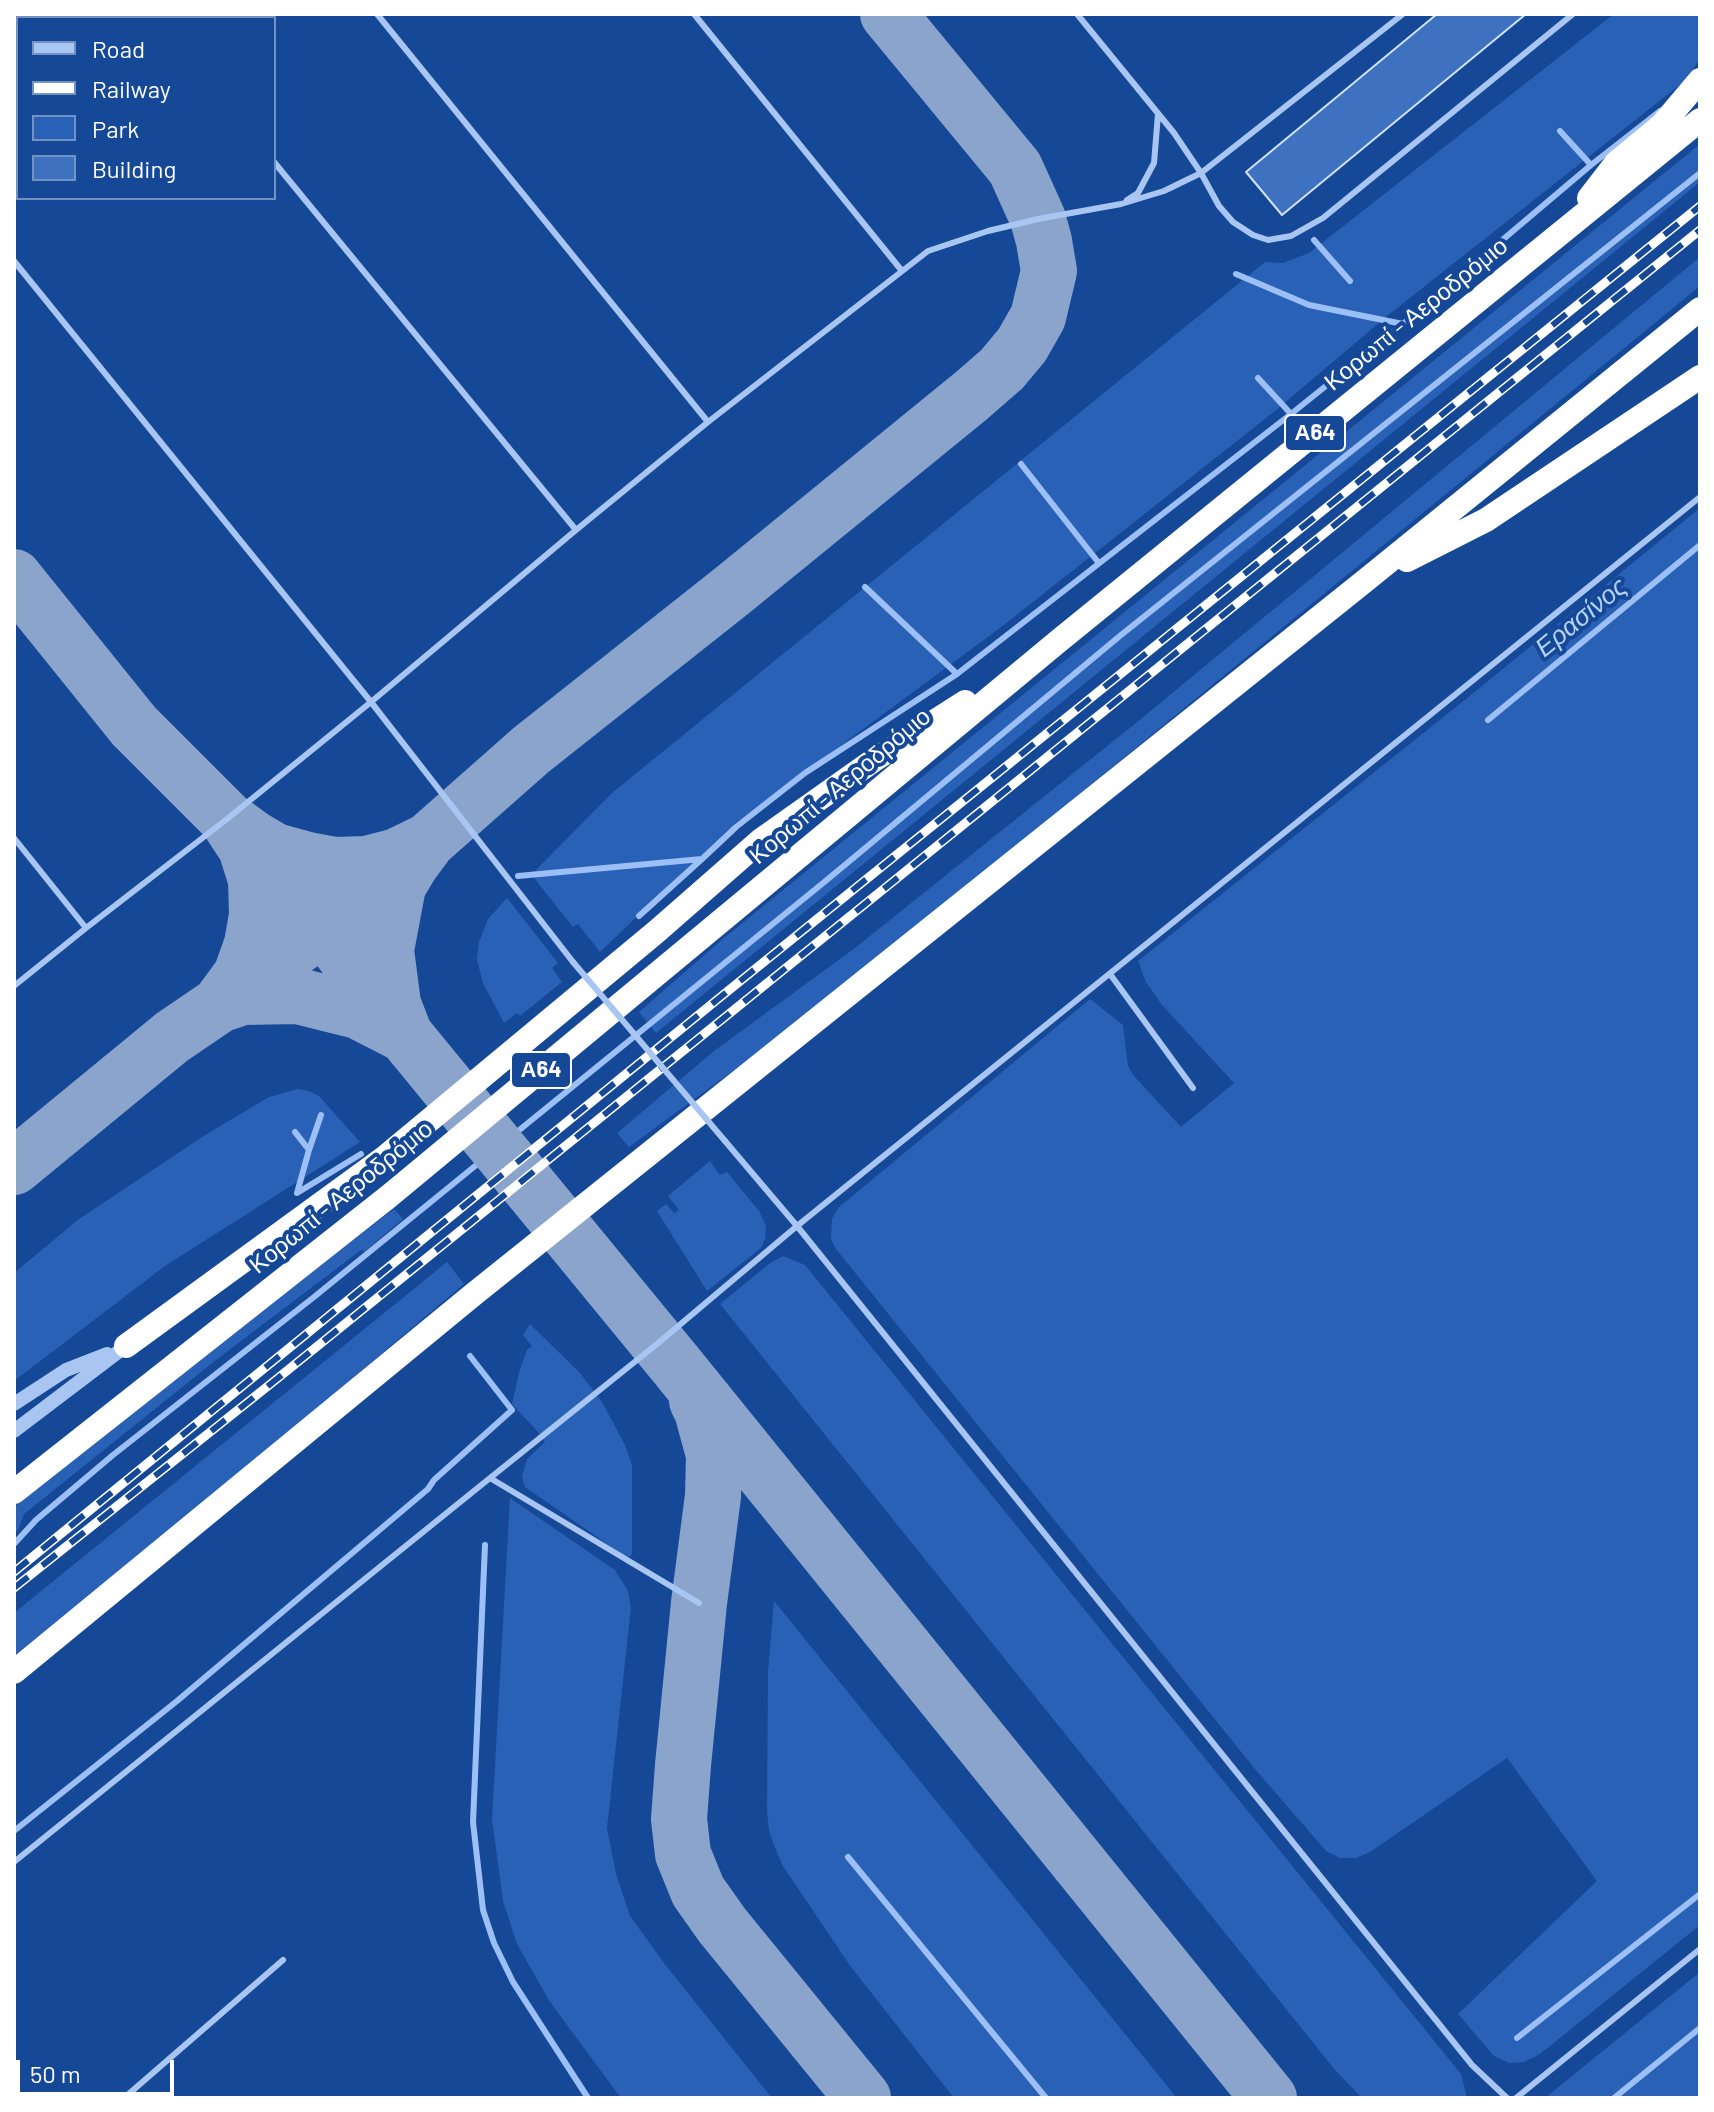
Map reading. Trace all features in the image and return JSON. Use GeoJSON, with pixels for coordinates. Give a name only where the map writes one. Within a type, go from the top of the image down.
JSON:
{"type":"FeatureCollection","features":[{"type":"Feature","properties":{"kind":"highway"},"geometry":{"type":"LineString","coordinates":[[1569,226],[1616,163],[1662,125],[1700,80]]}},
{"type":"Feature","properties":{"kind":"highway","name":"Κορωπί - Αεροδρόμιο"},"geometry":{"type":"LineString","coordinates":[[14,1492],[388,1197],[1061,639],[1700,120]]}},
{"type":"Feature","properties":{"kind":"highway"},"geometry":{"type":"LineString","coordinates":[[14,1672],[474,1294],[1700,309]]}},
{"type":"Feature","properties":{"kind":"highway"},"geometry":{"type":"LineString","coordinates":[[1366,580],[1486,520],[1700,377]]}},
{"type":"Feature","properties":{"kind":"highway"},"geometry":{"type":"LineString","coordinates":[[126,1346],[384,1158],[656,932],[761,840],[874,760],[1061,639]]}},
{"type":"Feature","properties":{"kind":"street"},"geometry":{"type":"LineString","coordinates":[[14,1404],[66,1370],[126,1346]]}},
{"type":"Feature","properties":{"kind":"street"},"geometry":{"type":"LineString","coordinates":[[14,1431],[126,1346]]}},
{"type":"Feature","properties":{"kind":"lane"},"geometry":{"type":"LineString","coordinates":[[377,14],[708,422]]}},
{"type":"Feature","properties":{"kind":"lane"},"geometry":{"type":"LineString","coordinates":[[694,14],[902,271]]}},
{"type":"Feature","properties":{"kind":"lane"},"geometry":{"type":"LineString","coordinates":[[1077,14],[1174,133],[1219,206],[1233,222],[1253,235],[1268,240],[1291,236],[1323,218],[1573,14]]}},
{"type":"Feature","properties":{"kind":"lane"},"geometry":{"type":"LineString","coordinates":[[14,986],[371,702],[708,422],[928,251],[988,231],[1121,204],[1164,191],[1201,173],[1403,14]]}},
{"type":"Feature","properties":{"kind":"lane"},"geometry":{"type":"LineString","coordinates":[[1121,204],[1138,193],[1154,163],[1158,114]]}},
{"type":"Feature","properties":{"kind":"lane"},"geometry":{"type":"LineString","coordinates":[[276,164],[576,530]]}},
{"type":"Feature","properties":{"kind":"lane"},"geometry":{"type":"LineString","coordinates":[[14,261],[371,702],[573,962],[797,1226],[1472,2065],[1507,2098]]}},
{"type":"Feature","properties":{"kind":"lane"},"geometry":{"type":"LineString","coordinates":[[14,1862],[1700,497]]}},
{"type":"Feature","properties":{"kind":"lane"},"geometry":{"type":"LineString","coordinates":[[14,838],[86,928]]}},
{"type":"Feature","properties":{"kind":"lane"},"geometry":{"type":"LineString","coordinates":[[1110,974],[1193,1088]]}},
{"type":"Feature","properties":{"kind":"lane"},"geometry":{"type":"LineString","coordinates":[[490,1478],[699,1603]]}},
{"type":"Feature","properties":{"kind":"lane"},"geometry":{"type":"LineString","coordinates":[[1516,2098],[1700,1949]]}},
{"type":"Feature","properties":{"kind":"lane"},"geometry":{"type":"LineString","coordinates":[[124,2098],[283,1960]]}},
{"type":"Feature","properties":{"kind":"green space"},"geometry":{"type":"Polygon","coordinates":[[[1614,14],[1700,14],[1700,58],[1686,80],[1000,628],[733,825],[600,952],[578,924],[573,927],[534,878],[534,872],[612,793],[1265,262],[1283,263],[1309,253],[1614,14]]]}},
{"type":"Feature","properties":{"kind":"green space"},"geometry":{"type":"Polygon","coordinates":[[[1700,144],[1700,182],[656,1033],[639,1012],[724,938],[1700,144]]]}},
{"type":"Feature","properties":{"kind":"green space"},"geometry":{"type":"Polygon","coordinates":[[[1700,257],[1700,286],[868,967],[629,1147],[617,1133],[714,1051],[855,948],[1136,723],[1700,257]]]}},
{"type":"Feature","properties":{"kind":"green space"},"geometry":{"type":"Polygon","coordinates":[[[1700,508],[1700,1925],[1540,2054],[1524,2062],[1509,2063],[1494,2056],[1458,2014],[1597,1881],[1507,1758],[1370,1852],[1356,1858],[1340,1858],[1326,1851],[1255,1769],[836,1249],[831,1239],[832,1219],[838,1208],[1090,999],[1123,1025],[1128,1066],[1181,1127],[1234,1083],[1162,1005],[1146,982],[1138,961],[1700,508]]]}},
{"type":"Feature","properties":{"kind":"green space"},"geometry":{"type":"Polygon","coordinates":[[[507,898],[558,963],[552,968],[562,982],[520,1016],[517,1013],[504,1023],[483,983],[477,960],[479,942],[488,919],[507,898]]]}},
{"type":"Feature","properties":{"kind":"green space"},"geometry":{"type":"Polygon","coordinates":[[[298,1089],[319,1096],[360,1142],[165,1266],[14,1381],[14,1273],[79,1219],[202,1137],[269,1097],[298,1089]]]}},
{"type":"Feature","properties":{"kind":"green space"},"geometry":{"type":"Polygon","coordinates":[[[710,1161],[720,1175],[727,1172],[759,1211],[766,1226],[761,1248],[707,1291],[657,1211],[666,1204],[674,1213],[679,1210],[668,1196],[710,1161]]]}},
{"type":"Feature","properties":{"kind":"green space"},"geometry":{"type":"Polygon","coordinates":[[[394,1209],[403,1219],[365,1251],[361,1250],[216,1360],[24,1514],[14,1533],[14,1507],[217,1344],[394,1209]]]}},
{"type":"Feature","properties":{"kind":"green space"},"geometry":{"type":"Polygon","coordinates":[[[783,1256],[805,1265],[1461,2074],[1467,2098],[1362,2098],[1335,2070],[720,1304],[783,1256]]]}},
{"type":"Feature","properties":{"kind":"green space"},"geometry":{"type":"Polygon","coordinates":[[[447,1262],[464,1284],[189,1516],[14,1656],[14,1613],[447,1262]]]}},
{"type":"Feature","properties":{"kind":"green space"},"geometry":{"type":"Polygon","coordinates":[[[530,1324],[580,1373],[602,1402],[625,1445],[632,1465],[631,1556],[626,1557],[525,1487],[522,1477],[527,1459],[545,1442],[512,1404],[520,1369],[527,1350],[532,1346],[523,1335],[530,1324]]]}},
{"type":"Feature","properties":{"kind":"green space"},"geometry":{"type":"Polygon","coordinates":[[[510,1498],[615,1570],[628,1591],[631,1607],[607,1828],[616,1874],[630,1916],[772,2098],[621,2098],[550,2002],[517,1944],[503,1901],[492,1819],[510,1498]]]}},
{"type":"Feature","properties":{"kind":"green space"},"geometry":{"type":"Polygon","coordinates":[[[774,1601],[1177,2098],[954,2098],[851,1967],[783,1866],[775,1848],[767,1812],[768,1672],[774,1601]]]}},
{"type":"Feature","properties":{"kind":"green space"},"geometry":{"type":"Polygon","coordinates":[[[1700,1972],[1700,2098],[1545,2098],[1700,1972]]]}},
{"type":"Feature","properties":{"kind":"building"},"geometry":{"type":"Polygon","coordinates":[[[1437,14],[1526,14],[1282,215],[1246,172],[1437,14]]]}},
{"type":"Feature","properties":{"kind":"waterway"},"geometry":{"type":"LineString","coordinates":[[702,859],[736,827],[805,773],[957,674],[1291,414],[1660,111]]}},
{"type":"Feature","properties":{"kind":"waterway"},"geometry":{"type":"LineString","coordinates":[[1560,131],[1591,165]]}},
{"type":"Feature","properties":{"kind":"waterway"},"geometry":{"type":"LineString","coordinates":[[14,1544],[36,1520],[113,1455],[314,1297],[828,879],[1121,635],[1700,173]]}},
{"type":"Feature","properties":{"kind":"waterway"},"geometry":{"type":"LineString","coordinates":[[1314,240],[1350,281]]}},
{"type":"Feature","properties":{"kind":"waterway"},"geometry":{"type":"LineString","coordinates":[[1236,274],[1309,305],[1403,324]]}},
{"type":"Feature","properties":{"kind":"waterway"},"geometry":{"type":"LineString","coordinates":[[1258,378],[1291,414]]}},
{"type":"Feature","properties":{"kind":"waterway"},"geometry":{"type":"LineString","coordinates":[[1021,464],[1098,562]]}},
{"type":"Feature","properties":{"kind":"waterway","name":"Ερασίνος"},"geometry":{"type":"LineString","coordinates":[[1488,720],[1700,545]]}},
{"type":"Feature","properties":{"kind":"waterway"},"geometry":{"type":"LineString","coordinates":[[865,587],[957,674]]}},
{"type":"Feature","properties":{"kind":"waterway"},"geometry":{"type":"LineString","coordinates":[[518,876],[702,859],[639,916]]}},
{"type":"Feature","properties":{"kind":"waterway"},"geometry":{"type":"LineString","coordinates":[[295,1132],[309,1150],[321,1115]]}},
{"type":"Feature","properties":{"kind":"waterway"},"geometry":{"type":"LineString","coordinates":[[309,1150],[297,1193],[361,1154]]}},
{"type":"Feature","properties":{"kind":"waterway"},"geometry":{"type":"LineString","coordinates":[[14,1831],[177,1701],[428,1489],[434,1480],[512,1410],[470,1356]]}},
{"type":"Feature","properties":{"kind":"waterway"},"geometry":{"type":"LineString","coordinates":[[485,1545],[473,1822],[483,1910],[494,1943],[513,1982],[588,2098]]}},
{"type":"Feature","properties":{"kind":"waterway"},"geometry":{"type":"LineString","coordinates":[[848,1857],[1046,2098]]}},
{"type":"Feature","properties":{"kind":"waterway"},"geometry":{"type":"LineString","coordinates":[[1517,2038],[1700,1894]]}},
{"type":"Feature","properties":{"kind":"waterway"},"geometry":{"type":"LineString","coordinates":[[1614,2098],[1700,2028]]}},
{"type":"Feature","properties":{"kind":"taxiway"},"geometry":{"type":"LineString","coordinates":[[14,1167],[172,1037],[323,927],[428,841],[531,750],[971,396],[1002,369],[1022,345],[1038,317],[1049,271],[1038,219],[1015,168],[888,14]]}},
{"type":"Feature","properties":{"kind":"taxiway"},"geometry":{"type":"LineString","coordinates":[[14,577],[134,726],[227,819],[323,927],[405,1035],[1269,2098]]}},
{"type":"Feature","properties":{"kind":"taxiway"},"geometry":{"type":"LineString","coordinates":[[227,819],[275,851],[335,865],[366,864],[397,856],[428,841],[398,886],[386,950],[393,1004],[405,1035],[358,1011],[298,996],[243,997],[219,1005],[241,975],[252,944],[257,915],[256,880],[246,848],[227,819]]}},
{"type":"Feature","properties":{"kind":"taxiway"},"geometry":{"type":"LineString","coordinates":[[697,1401],[714,1455],[713,1496],[683,1765],[679,1819],[683,1854],[698,1891],[722,1925],[863,2098]]}},
{"type":"Feature","properties":{"kind":"railway"},"geometry":{"type":"LineString","coordinates":[[14,1572],[1700,206]]}},
{"type":"Feature","properties":{"kind":"railway"},"geometry":{"type":"LineString","coordinates":[[14,1588],[1700,230]]}}]}
